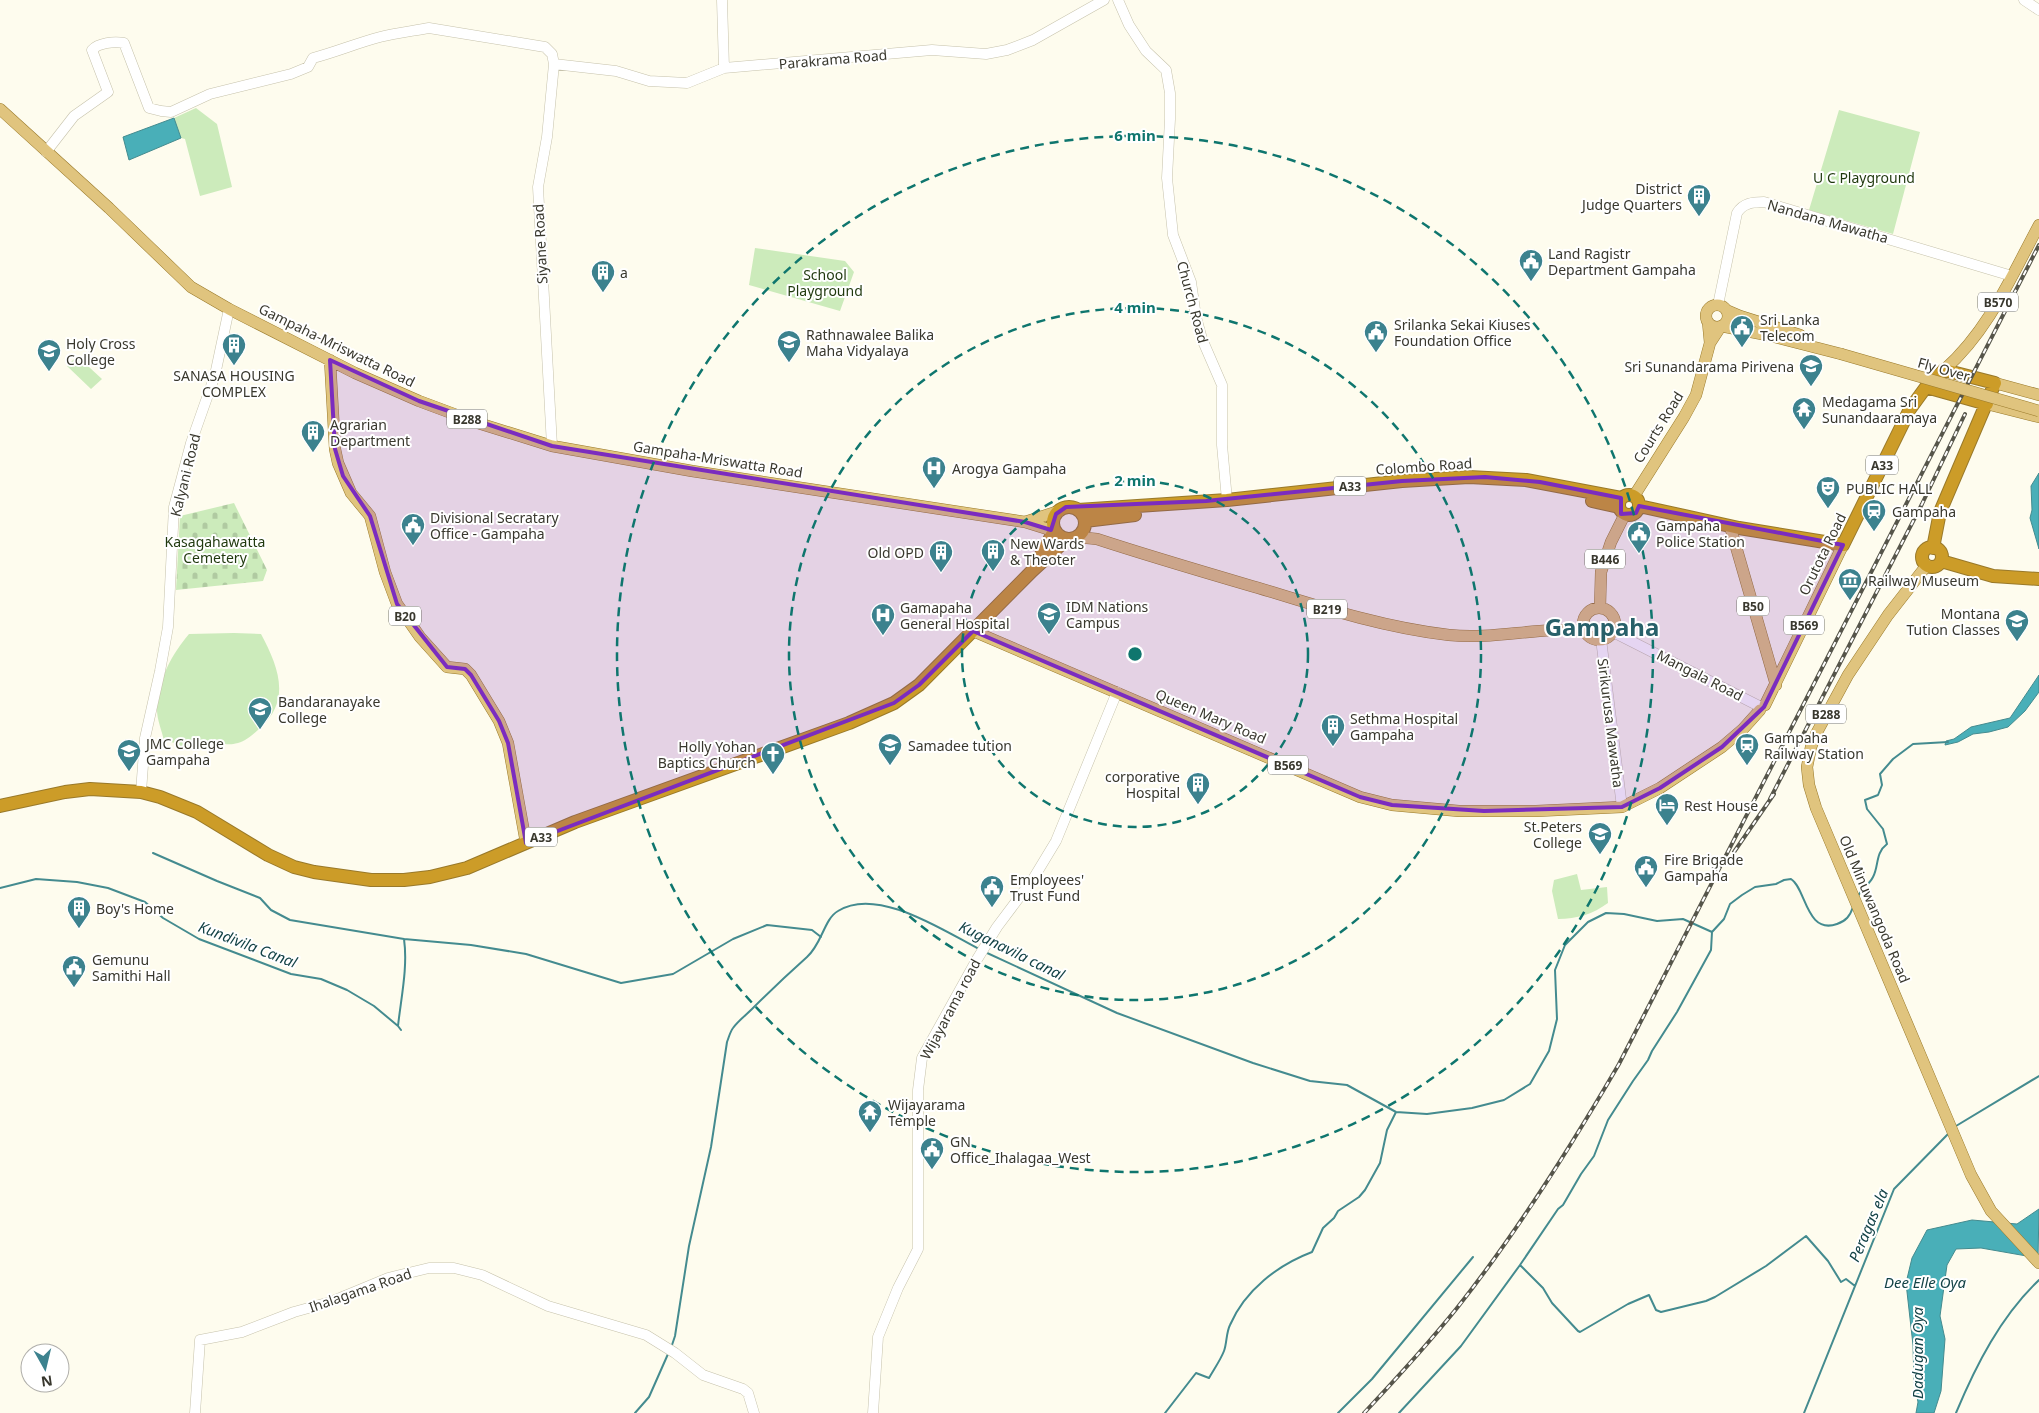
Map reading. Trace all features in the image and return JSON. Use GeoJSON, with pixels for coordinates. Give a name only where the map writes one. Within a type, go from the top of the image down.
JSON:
{"type":"FeatureCollection","features":[{"type":"Feature","properties":{"kind":"highway"},"geometry":{"type":"LineString","coordinates":[[1933,548],[1940,512],[1987,404],[1994,383],[1944,370]]}},
{"type":"Feature","properties":{"kind":"highway","name":"Orutota Road"},"geometry":{"type":"LineString","coordinates":[[1843,545],[1902,424],[1926,387],[1944,370]]}},
{"type":"Feature","properties":{"kind":"highway"},"geometry":{"type":"LineString","coordinates":[[1926,387],[1987,404]]}},
{"type":"Feature","properties":{"kind":"highway","name":"Colombo Road"},"geometry":{"type":"LineString","coordinates":[[1085,523],[1121,516],[1303,495],[1441,482],[1514,479],[1622,506],[1626,494],[1636,501]]}},
{"type":"Feature","properties":{"kind":"highway"},"geometry":{"type":"LineString","coordinates":[[1622,506],[1636,512],[1636,501],[1730,526],[1843,545]]}},
{"type":"Feature","properties":{"kind":"highway","name":"Colombo Road"},"geometry":{"type":"LineString","coordinates":[[1078,510],[1227,504]]}},
{"type":"Feature","properties":{"kind":"highway"},"geometry":{"type":"LineString","coordinates":[[1066,508],[1078,510],[1085,523],[1082,532],[1072,538],[1060,537],[1054,531],[1054,518],[1059,511],[1066,508]]}},
{"type":"Feature","properties":{"kind":"highway","name":"A33"},"geometry":{"type":"LineString","coordinates":[[1032,571],[1054,531]]}},
{"type":"Feature","properties":{"kind":"highway","name":"A33"},"geometry":{"type":"LineString","coordinates":[[0,806],[82,790],[141,792],[197,812],[268,855],[294,867],[371,880],[430,877],[467,868],[598,813],[849,723],[894,703],[920,685],[1032,571],[1072,538]]}},
{"type":"Feature","properties":{"kind":"highway"},"geometry":{"type":"LineString","coordinates":[[1933,548],[1941,553],[1941,561],[1935,566],[1927,565],[1923,560],[1923,554],[1927,549],[1933,548]]}},
{"type":"Feature","properties":{"kind":"highway"},"geometry":{"type":"LineString","coordinates":[[1941,561],[1993,576],[2039,579]]}},
{"type":"Feature","properties":{"kind":"main road","name":"Gampaha-Mriswatta Road"},"geometry":{"type":"LineString","coordinates":[[0,109],[109,208],[191,287],[229,309],[355,374],[419,401],[478,423],[552,446],[709,474],[1025,522],[1054,531]]}},
{"type":"Feature","properties":{"kind":"main road","name":"B570"},"geometry":{"type":"LineString","coordinates":[[1944,370],[1981,331],[2039,225]]}},
{"type":"Feature","properties":{"kind":"main road"},"geometry":{"type":"LineString","coordinates":[[1820,344],[1714,326],[1708,322],[1706,311],[1711,306],[1722,308],[1770,327],[1842,351]]}},
{"type":"Feature","properties":{"kind":"main road"},"geometry":{"type":"LineString","coordinates":[[1721,326],[1726,321],[1722,308]]}},
{"type":"Feature","properties":{"kind":"main road","name":"Courts Road"},"geometry":{"type":"LineString","coordinates":[[1636,501],[1694,400],[1710,343],[1708,322]]}},
{"type":"Feature","properties":{"kind":"main road","name":"Courts Road"},"geometry":{"type":"LineString","coordinates":[[1710,343],[1721,326]]}},
{"type":"Feature","properties":{"kind":"main road","name":"Fly Over"},"geometry":{"type":"LineString","coordinates":[[1842,351],[2039,404]]}},
{"type":"Feature","properties":{"kind":"main road","name":"Fly Over"},"geometry":{"type":"LineString","coordinates":[[1842,351],[2039,411]]}},
{"type":"Feature","properties":{"kind":"main road","name":"B20"},"geometry":{"type":"LineString","coordinates":[[330,360],[335,449],[343,476],[351,493],[370,516],[385,572],[397,604],[420,637],[447,667],[465,669],[471,675],[499,720],[508,743],[512,774],[526,843]]}},
{"type":"Feature","properties":{"kind":"main road"},"geometry":{"type":"LineString","coordinates":[[1994,383],[2039,395]]}},
{"type":"Feature","properties":{"kind":"main road"},"geometry":{"type":"LineString","coordinates":[[1987,404],[2039,417]]}},
{"type":"Feature","properties":{"kind":"main road","name":"B446"},"geometry":{"type":"LineString","coordinates":[[1600,608],[1599,582],[1601,572],[1622,506]]}},
{"type":"Feature","properties":{"kind":"main road","name":"Gampaha-Mriswatta Road"},"geometry":{"type":"LineString","coordinates":[[1025,522],[1059,511]]}},
{"type":"Feature","properties":{"kind":"main road"},"geometry":{"type":"LineString","coordinates":[[1085,523],[1097,539]]}},
{"type":"Feature","properties":{"kind":"main road","name":"B50"},"geometry":{"type":"LineString","coordinates":[[1730,526],[1776,685]]}},
{"type":"Feature","properties":{"kind":"main road","name":"B219"},"geometry":{"type":"LineString","coordinates":[[1072,538],[1097,539],[1333,611],[1384,624],[1461,636],[1498,635],[1564,629],[1585,631]]}},
{"type":"Feature","properties":{"kind":"main road","name":"Orutota Road"},"geometry":{"type":"LineString","coordinates":[[1761,707],[1776,685],[1843,545]]}},
{"type":"Feature","properties":{"kind":"main road","name":"Old Minuwangoda Road"},"geometry":{"type":"LineString","coordinates":[[1927,565],[1888,615],[1848,675],[1816,734],[1807,759],[1809,785],[1816,808],[1961,1154],[1985,1203],[2039,1264]]}},
{"type":"Feature","properties":{"kind":"main road"},"geometry":{"type":"LineString","coordinates":[[1600,608],[1608,610],[1614,616],[1615,625],[1613,632],[1609,637],[1601,640],[1592,638],[1585,631],[1585,618],[1591,610],[1600,608]]}},
{"type":"Feature","properties":{"kind":"main road","name":"B219"},"geometry":{"type":"LineString","coordinates":[[1564,629],[1585,618]]}},
{"type":"Feature","properties":{"kind":"main road","name":"Queen Mary Road"},"geometry":{"type":"LineString","coordinates":[[973,631],[1360,797],[1392,805],[1484,812],[1622,806]]}},
{"type":"Feature","properties":{"kind":"main road","name":"B569"},"geometry":{"type":"LineString","coordinates":[[1622,806],[1660,788],[1722,747],[1743,728],[1761,707]]}},
{"type":"Feature","properties":{"kind":"street"},"geometry":{"type":"LineString","coordinates":[[722,0],[724,68]]}},
{"type":"Feature","properties":{"kind":"street","name":"Parakrama Road"},"geometry":{"type":"LineString","coordinates":[[554,64],[616,71],[649,81],[687,83],[724,68],[932,50],[986,54],[1007,50],[1033,40],[1104,0]]}},
{"type":"Feature","properties":{"kind":"street","name":"Church Road"},"geometry":{"type":"LineString","coordinates":[[1118,0],[1129,25],[1146,51],[1166,70],[1170,93],[1167,178],[1173,235],[1191,282],[1196,317],[1202,339],[1222,385],[1222,445],[1227,504]]}},
{"type":"Feature","properties":{"kind":"street"},"geometry":{"type":"LineString","coordinates":[[2024,0],[2039,10]]}},
{"type":"Feature","properties":{"kind":"street"},"geometry":{"type":"LineString","coordinates":[[46,152],[74,116],[108,92],[92,50],[100,45],[114,42],[124,43],[149,108],[171,112],[210,94],[291,74],[308,67],[314,58],[338,52],[380,37],[429,28],[545,47],[552,54],[554,64]]}},
{"type":"Feature","properties":{"kind":"street","name":"Siyane Road"},"geometry":{"type":"LineString","coordinates":[[552,446],[538,187],[547,137],[554,64]]}},
{"type":"Feature","properties":{"kind":"street","name":"Nandana Mawatha"},"geometry":{"type":"LineString","coordinates":[[1722,308],[1737,213],[1740,208],[1753,202],[1774,204],[2012,276]]}},
{"type":"Feature","properties":{"kind":"street","name":"Kalyani Road"},"geometry":{"type":"LineString","coordinates":[[141,792],[145,738],[168,627],[174,507],[191,443],[215,375],[229,309]]}},
{"type":"Feature","properties":{"kind":"street","name":"Mangala Road"},"geometry":{"type":"LineString","coordinates":[[1613,632],[1761,707]]}},
{"type":"Feature","properties":{"kind":"street","name":"Sirikurusa Mawatha"},"geometry":{"type":"LineString","coordinates":[[1601,640],[1622,806]]}},
{"type":"Feature","properties":{"kind":"street","name":"Wijayarama road"},"geometry":{"type":"LineString","coordinates":[[873,1413],[878,1337],[898,1288],[918,1249],[918,1090],[922,1058],[976,961],[997,927],[1033,879],[1056,841],[1117,692]]}},
{"type":"Feature","properties":{"kind":"street","name":"Ihalagama Road"},"geometry":{"type":"LineString","coordinates":[[195,1413],[200,1340],[242,1332],[294,1312],[330,1302],[388,1278],[428,1268],[454,1268],[482,1275],[548,1306],[646,1335],[675,1353],[703,1375],[743,1389],[748,1393],[754,1413]]}},
{"type":"Feature","properties":{"kind":"highlighted area"},"geometry":{"type":"Polygon","coordinates":[[[330,360],[419,401],[552,446],[1025,522],[1051,530],[1056,514],[1066,507],[1206,501],[1402,481],[1485,477],[1540,482],[1621,498],[1621,514],[1636,513],[1639,506],[1843,545],[1764,707],[1722,747],[1660,788],[1622,807],[1484,811],[1392,805],[1360,797],[973,631],[919,685],[894,703],[526,843],[508,743],[499,721],[471,675],[465,669],[447,667],[397,604],[370,516],[343,476],[335,449],[330,360]]]}},
{"type":"Feature","properties":{"kind":"green space"},"geometry":{"type":"Polygon","coordinates":[[[196,108],[217,124],[232,187],[200,196],[185,139],[181,138],[174,118],[196,108]]]}},
{"type":"Feature","properties":{"kind":"green space","name":"U C Playground"},"geometry":{"type":"Polygon","coordinates":[[[1839,110],[1920,132],[1893,234],[1809,210],[1839,110]]]}},
{"type":"Feature","properties":{"kind":"green space","name":"School Playground"},"geometry":{"type":"Polygon","coordinates":[[[755,248],[845,261],[854,272],[840,311],[749,285],[755,248]]]}},
{"type":"Feature","properties":{"kind":"green space"},"geometry":{"type":"Polygon","coordinates":[[[77,356],[102,379],[91,389],[67,366],[77,356]]]}},
{"type":"Feature","properties":{"kind":"green space","name":"Kasagahawatta Cemetery"},"geometry":{"type":"Polygon","coordinates":[[[234,503],[267,570],[263,581],[176,590],[180,516],[234,503]]]}},
{"type":"Feature","properties":{"kind":"green space"},"geometry":{"type":"Polygon","coordinates":[[[189,634],[261,634],[273,658],[279,682],[279,694],[276,706],[270,717],[253,735],[238,743],[225,744],[208,741],[186,750],[176,743],[164,741],[158,718],[157,700],[162,679],[171,660],[189,634]]]}},
{"type":"Feature","properties":{"kind":"green space"},"geometry":{"type":"Polygon","coordinates":[[[1577,874],[1581,890],[1607,887],[1608,903],[1584,915],[1558,919],[1552,891],[1554,880],[1577,874]]]}},
{"type":"Feature","properties":{"kind":"water"},"geometry":{"type":"Polygon","coordinates":[[[174,118],[181,138],[129,160],[123,137],[174,118]]]}},
{"type":"Feature","properties":{"kind":"water"},"geometry":{"type":"Polygon","coordinates":[[[2039,473],[2039,549],[2030,518],[2032,510],[2031,486],[2039,473]]]}},
{"type":"Feature","properties":{"kind":"water"},"geometry":{"type":"Polygon","coordinates":[[[2039,675],[2039,692],[2025,711],[2008,727],[1973,734],[1958,742],[1945,745],[1946,741],[1954,739],[1971,727],[2010,718],[2039,675]]]}},
{"type":"Feature","properties":{"kind":"water","name":"Dee Elle Oya"},"geometry":{"type":"Polygon","coordinates":[[[2039,1209],[2038,1258],[1981,1248],[1956,1249],[1947,1265],[1940,1316],[1945,1339],[1941,1391],[1934,1413],[1916,1413],[1918,1402],[1914,1383],[1913,1345],[1906,1283],[1912,1258],[1927,1230],[1972,1220],[2017,1224],[2039,1209]]]}},
{"type":"Feature","properties":{"kind":"waterway"},"geometry":{"type":"LineString","coordinates":[[1858,896],[1873,877],[1879,855],[1887,844],[1883,829],[1867,809],[1865,800],[1878,795],[1882,785],[1880,774],[1893,759],[1913,744],[1948,742]]}},
{"type":"Feature","properties":{"kind":"waterway"},"geometry":{"type":"LineString","coordinates":[[153,853],[260,898],[271,910],[290,920],[404,939],[405,971],[398,1026],[401,1030]]}},
{"type":"Feature","properties":{"kind":"waterway","name":"Kundivila Canal"},"geometry":{"type":"LineString","coordinates":[[0,888],[36,879],[77,882],[108,888],[145,902],[163,918],[199,939],[291,974],[321,979],[347,990],[374,1006],[398,1026]]}},
{"type":"Feature","properties":{"kind":"waterway"},"geometry":{"type":"LineString","coordinates":[[985,952],[1117,1013],[1253,1063],[1310,1081],[1347,1085],[1396,1112],[1427,1114],[1472,1108],[1504,1100],[1530,1084],[1549,1051],[1557,1019],[1555,970],[1565,945],[1588,922],[1606,913],[1624,914],[1657,921],[1683,919],[1712,932],[1724,919],[1730,904],[1742,895],[1755,887],[1776,884],[1791,879],[1796,884],[1813,917],[1819,923],[1827,926],[1840,923],[1847,918],[1853,907]]}},
{"type":"Feature","properties":{"kind":"waterway","name":"Kuganavila canal"},"geometry":{"type":"LineString","coordinates":[[671,1348],[675,1336],[689,1246],[711,1147],[727,1042],[733,1028],[812,952],[833,915],[854,905],[872,904],[891,907],[929,922],[979,949]]}},
{"type":"Feature","properties":{"kind":"waterway"},"geometry":{"type":"LineString","coordinates":[[404,939],[471,945],[526,954],[621,983],[673,974],[733,939],[767,925],[812,930],[821,937]]}},
{"type":"Feature","properties":{"kind":"waterway"},"geometry":{"type":"LineString","coordinates":[[1520,1265],[1558,1209],[1563,1205],[1594,1156],[1608,1120],[1648,1060],[1711,950],[1712,932]]}},
{"type":"Feature","properties":{"kind":"waterway","name":"Peragas ela"},"geometry":{"type":"LineString","coordinates":[[1956,1126],[2039,1076]]}},
{"type":"Feature","properties":{"kind":"waterway"},"geometry":{"type":"LineString","coordinates":[[1165,1413],[1196,1373],[1209,1378],[1224,1351],[1230,1325],[1244,1301],[1264,1280],[1275,1272],[1299,1257],[1312,1252],[1323,1228],[1334,1218],[1338,1211],[1359,1197],[1365,1190],[1380,1163],[1387,1130],[1396,1112]]}},
{"type":"Feature","properties":{"kind":"waterway","name":"Peragas ela"},"geometry":{"type":"LineString","coordinates":[[1804,1413],[1894,1189],[1949,1133]]}},
{"type":"Feature","properties":{"kind":"waterway"},"geometry":{"type":"LineString","coordinates":[[1399,1413],[1461,1346],[1520,1265],[1543,1288],[1552,1303],[1580,1332],[1628,1304],[1649,1295],[1656,1310],[1661,1312],[1706,1301],[1766,1266],[1806,1236],[1828,1261],[1841,1282],[1846,1279],[1855,1286]]}},
{"type":"Feature","properties":{"kind":"waterway"},"geometry":{"type":"LineString","coordinates":[[1338,1413],[1372,1379],[1473,1257]]}},
{"type":"Feature","properties":{"kind":"waterway"},"geometry":{"type":"LineString","coordinates":[[1956,1413],[1981,1359],[2001,1325],[2025,1294],[2039,1280]]}},
{"type":"Feature","properties":{"kind":"waterway"},"geometry":{"type":"LineString","coordinates":[[635,1413],[649,1397],[668,1354]]}},
{"type":"Feature","properties":{"kind":"railway"},"geometry":{"type":"LineString","coordinates":[[1364,1413],[1446,1321],[1501,1249],[1582,1127],[1619,1064],[2039,245]]}},
{"type":"Feature","properties":{"kind":"railway"},"geometry":{"type":"LineString","coordinates":[[1770,799],[1922,504],[1965,414]]}},
{"type":"Feature","properties":{"kind":"railway"},"geometry":{"type":"LineString","coordinates":[[1734,852],[1774,794]]}},
{"type":"Feature","properties":{"kind":"place","name":"District Judge Quarters"},"geometry":{"type":"Point","coordinates":[1699,217]}},
{"type":"Feature","properties":{"kind":"place","name":"Land Ragistr Department Gampaha"},"geometry":{"type":"Point","coordinates":[1531,282]}},
{"type":"Feature","properties":{"kind":"place","name":"a"},"geometry":{"type":"Point","coordinates":[603,293]}},
{"type":"Feature","properties":{"kind":"place","name":"Sri Lanka Telecom"},"geometry":{"type":"Point","coordinates":[1742,348]}},
{"type":"Feature","properties":{"kind":"place","name":"Srilanka Sekai Kiuses Foundation Office"},"geometry":{"type":"Point","coordinates":[1376,353]}},
{"type":"Feature","properties":{"kind":"place","name":"Rathnawalee Balika Maha Vidyalaya"},"geometry":{"type":"Point","coordinates":[789,363]}},
{"type":"Feature","properties":{"kind":"place","name":"SANASA HOUSING COMPLEX"},"geometry":{"type":"Point","coordinates":[234,366]}},
{"type":"Feature","properties":{"kind":"place","name":"Holy Cross College"},"geometry":{"type":"Point","coordinates":[49,372]}},
{"type":"Feature","properties":{"kind":"place","name":"Sri Sunandarama Pirivena"},"geometry":{"type":"Point","coordinates":[1811,387]}},
{"type":"Feature","properties":{"kind":"place","name":"Medagama Sri Sunandaaramaya"},"geometry":{"type":"Point","coordinates":[1804,430]}},
{"type":"Feature","properties":{"kind":"place","name":"Agrarian Department"},"geometry":{"type":"Point","coordinates":[313,453]}},
{"type":"Feature","properties":{"kind":"place","name":"Arogya Gampaha"},"geometry":{"type":"Point","coordinates":[934,489]}},
{"type":"Feature","properties":{"kind":"place","name":"PUBLIC HALL"},"geometry":{"type":"Point","coordinates":[1828,509]}},
{"type":"Feature","properties":{"kind":"place","name":"Gampaha"},"geometry":{"type":"Point","coordinates":[1874,532]}},
{"type":"Feature","properties":{"kind":"place","name":"Divisional Secratary Office - Gampaha"},"geometry":{"type":"Point","coordinates":[413,546]}},
{"type":"Feature","properties":{"kind":"place","name":"Gampaha Police Station"},"geometry":{"type":"Point","coordinates":[1639,554]}},
{"type":"Feature","properties":{"kind":"place","name":"New Wards & Theoter"},"geometry":{"type":"Point","coordinates":[993,572]}},
{"type":"Feature","properties":{"kind":"place","name":"Old OPD"},"geometry":{"type":"Point","coordinates":[941,573]}},
{"type":"Feature","properties":{"kind":"place","name":"Railway Museum"},"geometry":{"type":"Point","coordinates":[1850,601]}},
{"type":"Feature","properties":{"kind":"place","name":"IDM Nations Campus"},"geometry":{"type":"Point","coordinates":[1049,635]}},
{"type":"Feature","properties":{"kind":"place","name":"Gamapaha General Hospital"},"geometry":{"type":"Point","coordinates":[883,636]}},
{"type":"Feature","properties":{"kind":"place","name":"Montana Tution Classes"},"geometry":{"type":"Point","coordinates":[2017,642]}},
{"type":"Feature","properties":{"kind":"place","name":"Bandaranayake College"},"geometry":{"type":"Point","coordinates":[260,730]}},
{"type":"Feature","properties":{"kind":"place","name":"Sethma Hospital Gampaha"},"geometry":{"type":"Point","coordinates":[1333,747]}},
{"type":"Feature","properties":{"kind":"place","name":"Samadee tution"},"geometry":{"type":"Point","coordinates":[890,766]}},
{"type":"Feature","properties":{"kind":"place","name":"Gampaha Railway Station"},"geometry":{"type":"Point","coordinates":[1747,766]}},
{"type":"Feature","properties":{"kind":"place","name":"JMC College Gampaha"},"geometry":{"type":"Point","coordinates":[129,772]}},
{"type":"Feature","properties":{"kind":"place","name":"Holly Yohan Baptics Church"},"geometry":{"type":"Point","coordinates":[773,775]}},
{"type":"Feature","properties":{"kind":"place","name":"corporative Hospital"},"geometry":{"type":"Point","coordinates":[1198,805]}},
{"type":"Feature","properties":{"kind":"place","name":"Rest House"},"geometry":{"type":"Point","coordinates":[1667,826]}},
{"type":"Feature","properties":{"kind":"place","name":"St.Peters College"},"geometry":{"type":"Point","coordinates":[1600,855]}},
{"type":"Feature","properties":{"kind":"place","name":"Fire Brigade Gampaha"},"geometry":{"type":"Point","coordinates":[1646,888]}},
{"type":"Feature","properties":{"kind":"place","name":"Employees' Trust Fund"},"geometry":{"type":"Point","coordinates":[992,908]}},
{"type":"Feature","properties":{"kind":"place","name":"Boy's Home"},"geometry":{"type":"Point","coordinates":[79,929]}},
{"type":"Feature","properties":{"kind":"place","name":"Gemunu Samithi Hall"},"geometry":{"type":"Point","coordinates":[74,988]}},
{"type":"Feature","properties":{"kind":"place","name":"Wijayarama Temple"},"geometry":{"type":"Point","coordinates":[870,1133]}},
{"type":"Feature","properties":{"kind":"place","name":"GN Office_Ihalagaa_West"},"geometry":{"type":"Point","coordinates":[932,1170]}},
{"type":"Feature","properties":{"kind":"district","name":"Gampaha"},"geometry":{"type":"Point","coordinates":[1602,626]}},
{"type":"Feature","properties":{"kind":"water label","name":"Dadugan Oya"},"geometry":{"type":"Point","coordinates":[1917,1353]}}]}
